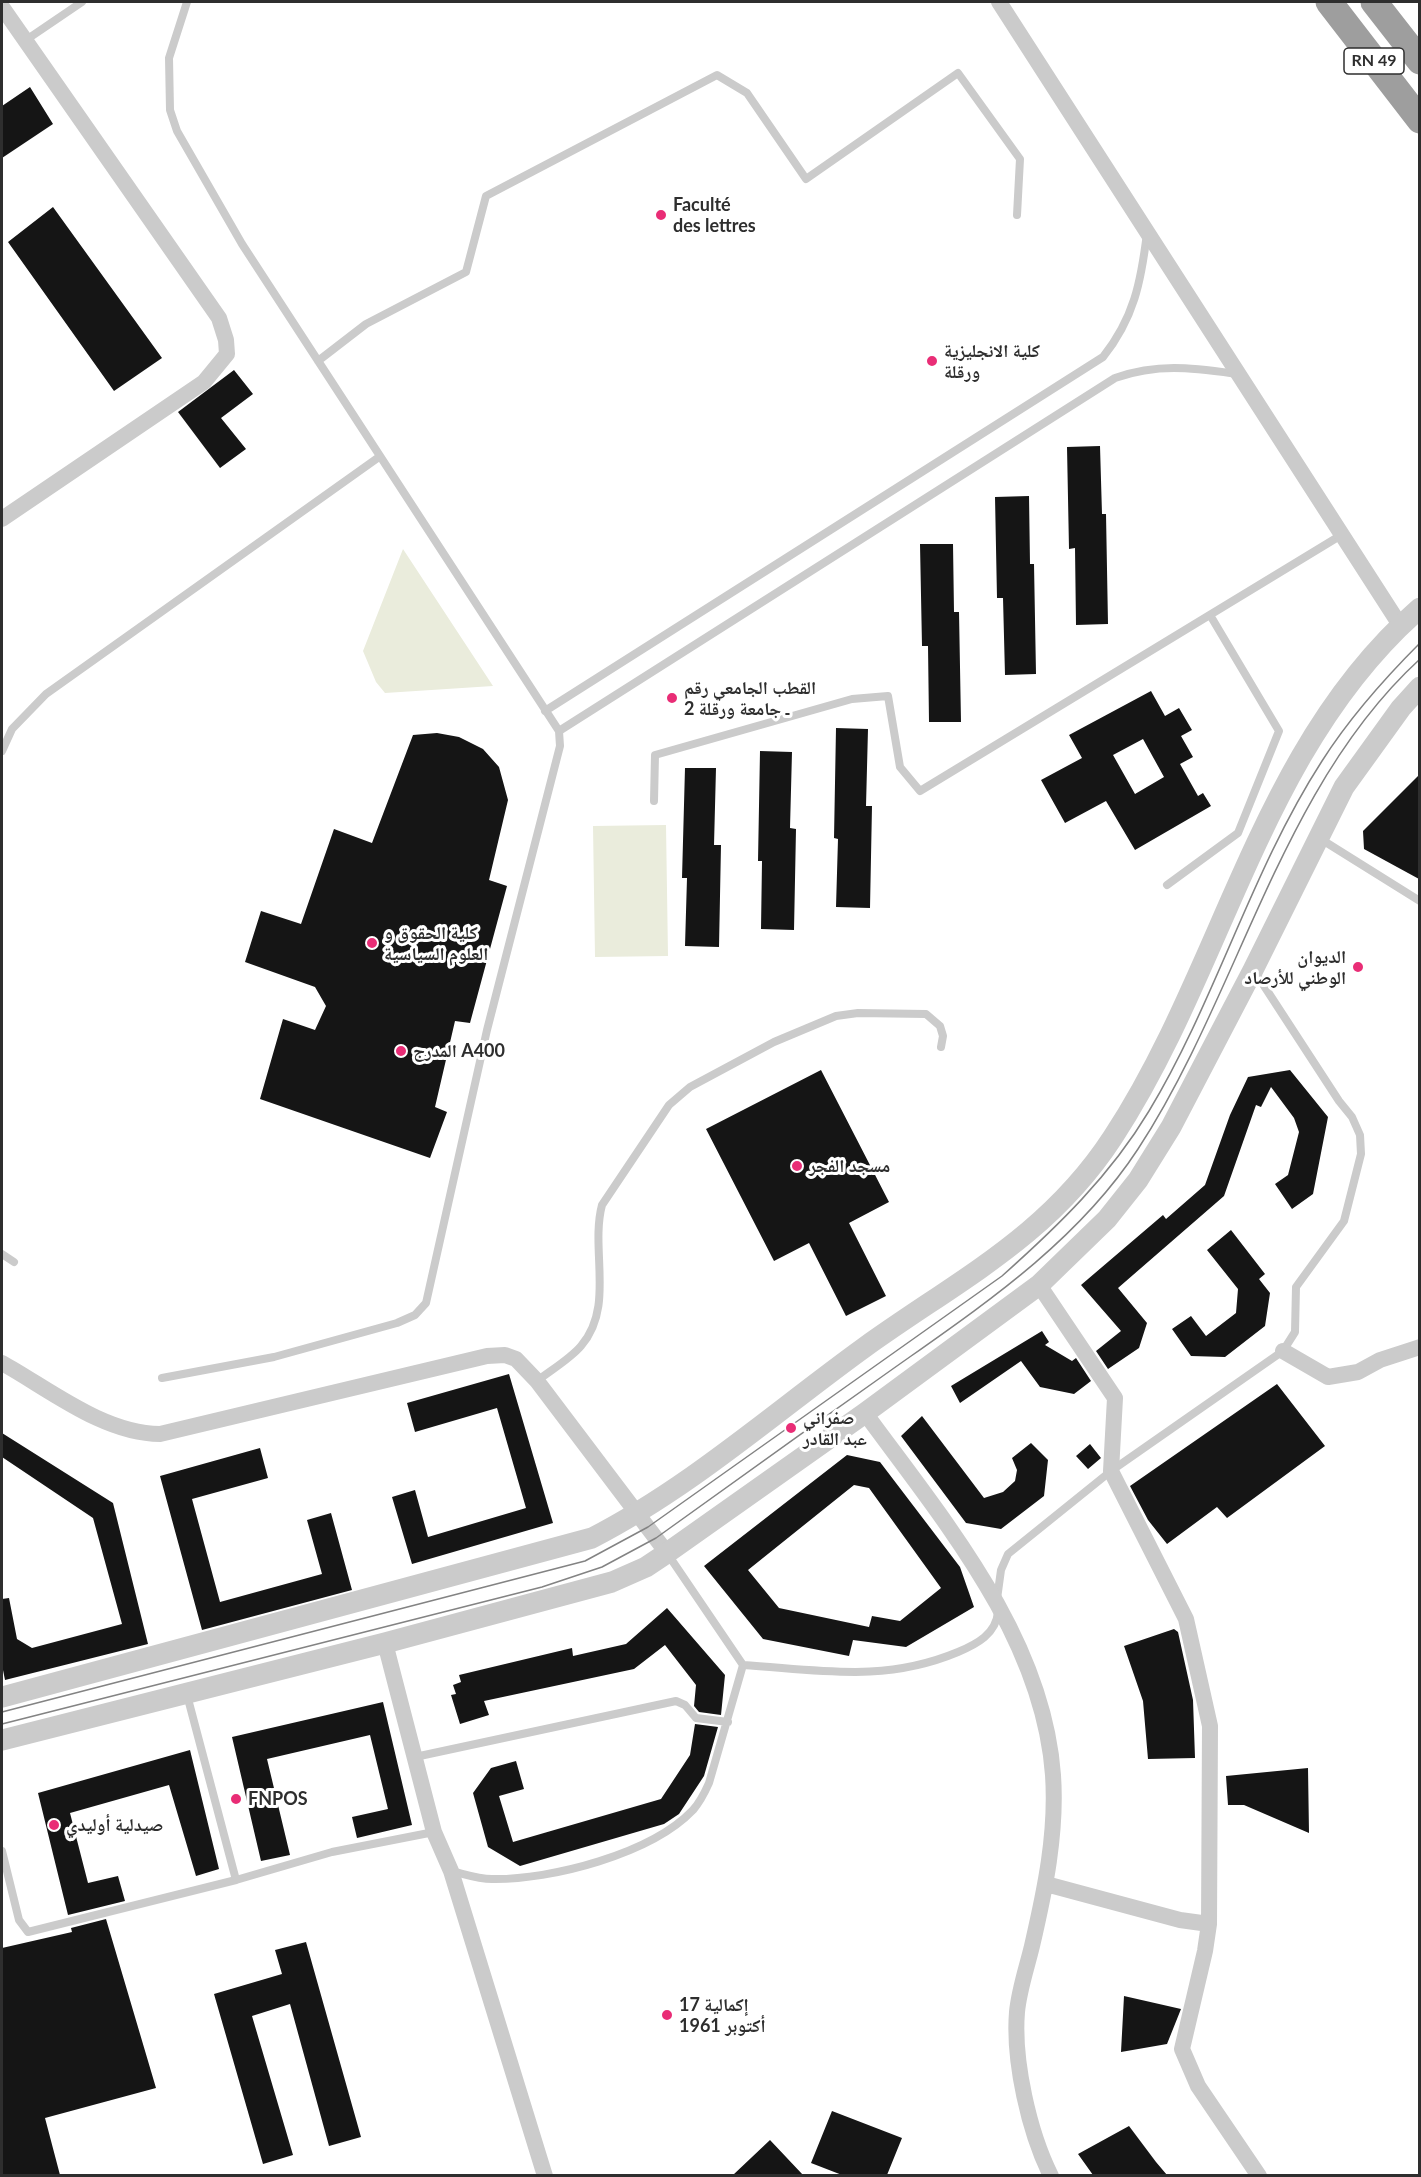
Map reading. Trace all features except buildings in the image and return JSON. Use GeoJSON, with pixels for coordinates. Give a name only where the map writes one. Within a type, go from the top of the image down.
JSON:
{"type":"FeatureCollection","features":[{"type":"Feature","properties":{"kind":"highway","name":"RN 49"},"geometry":{"type":"LineString","coordinates":[[1329,2],[1419,120]]}},
{"type":"Feature","properties":{"kind":"highway","name":"RN 49"},"geometry":{"type":"LineString","coordinates":[[1374,2],[1419,61]]}},
{"type":"Feature","properties":{"kind":"street"},"geometry":{"type":"LineString","coordinates":[[999,2],[1344,534],[1400,625]]}},
{"type":"Feature","properties":{"kind":"street"},"geometry":{"type":"LineString","coordinates":[[2,7],[219,318],[226,339],[227,354],[204,382],[2,519]]}},
{"type":"Feature","properties":{"kind":"street"},"geometry":{"type":"LineString","coordinates":[[2,1697],[592,1538],[639,1514],[868,1345],[994,1261],[1044,1220],[1082,1180],[1114,1137],[1156,1061],[1299,755],[1359,670],[1400,625],[1419,608]]}},
{"type":"Feature","properties":{"kind":"street"},"geometry":{"type":"LineString","coordinates":[[2,1740],[386,1643],[612,1582],[646,1567],[667,1553],[865,1413],[1039,1285],[1107,1219],[1138,1180],[1171,1127],[1253,970],[1344,787],[1388,725],[1419,687]]}},
{"type":"Feature","properties":{"kind":"street"},"geometry":{"type":"LineString","coordinates":[[1039,1285],[1115,1398],[1110,1470],[1186,1619],[1210,1726],[1209,1924],[1182,2049],[1198,2086],[1259,2175]]}},
{"type":"Feature","properties":{"kind":"street"},"geometry":{"type":"LineString","coordinates":[[1283,1351],[1328,1377],[1358,1372],[1380,1360],[1419,1347]]}},
{"type":"Feature","properties":{"kind":"street"},"geometry":{"type":"LineString","coordinates":[[2,1363],[107,1423],[144,1434],[174,1431],[487,1356],[505,1355],[516,1359],[537,1381],[667,1553]]}},
{"type":"Feature","properties":{"kind":"street"},"geometry":{"type":"LineString","coordinates":[[865,1413],[974,1562],[998,1608],[1041,1704],[1049,1737],[1053,1777],[1053,1819],[1046,1884],[1017,2012],[1017,2047],[1033,2126],[1051,2175]]}},
{"type":"Feature","properties":{"kind":"street"},"geometry":{"type":"LineString","coordinates":[[386,1643],[434,1832],[451,1871],[545,2175]]}},
{"type":"Feature","properties":{"kind":"street"},"geometry":{"type":"LineString","coordinates":[[1046,1884],[1180,1920],[1209,1924]]}},
{"type":"Feature","properties":{"kind":"lane"},"geometry":{"type":"LineString","coordinates":[[26,40],[82,2]]}},
{"type":"Feature","properties":{"kind":"lane"},"geometry":{"type":"LineString","coordinates":[[162,1378],[274,1357],[397,1323],[415,1315],[426,1303],[487,1030],[560,746],[559,731],[242,244],[177,131],[170,110],[168,76],[170,58],[187,2]]}},
{"type":"Feature","properties":{"kind":"lane"},"geometry":{"type":"LineString","coordinates":[[318,361],[366,324],[466,272],[486,196],[717,75],[747,93],[806,179],[958,73],[1020,159],[1017,215]]}},
{"type":"Feature","properties":{"kind":"lane"},"geometry":{"type":"LineString","coordinates":[[545,711],[1103,357],[1120,335],[1135,300],[1142,274],[1147,230]]}},
{"type":"Feature","properties":{"kind":"lane"},"geometry":{"type":"LineString","coordinates":[[559,731],[1115,378],[1156,367],[1186,367],[1240,374]]}},
{"type":"Feature","properties":{"kind":"lane"},"geometry":{"type":"LineString","coordinates":[[2,751],[12,729],[46,694],[380,457]]}},
{"type":"Feature","properties":{"kind":"lane"},"geometry":{"type":"LineString","coordinates":[[654,801],[655,755],[852,699],[888,696],[900,767],[920,791],[1344,534]]}},
{"type":"Feature","properties":{"kind":"lane"},"geometry":{"type":"LineString","coordinates":[[1167,885],[1238,832],[1279,730],[1210,615]]}},
{"type":"Feature","properties":{"kind":"lane"},"geometry":{"type":"LineString","coordinates":[[1318,838],[1419,901]]}},
{"type":"Feature","properties":{"kind":"lane"},"geometry":{"type":"LineString","coordinates":[[743,1665],[862,1673],[905,1670],[946,1657],[986,1637],[996,1624],[998,1581],[1008,1554],[1110,1470],[1283,1351],[1295,1332],[1296,1287],[1344,1221],[1361,1155],[1360,1135],[1352,1117],[1339,1101],[1253,970]]}},
{"type":"Feature","properties":{"kind":"lane"},"geometry":{"type":"LineString","coordinates":[[537,1381],[581,1346],[589,1334],[597,1316],[600,1296],[598,1224],[602,1205],[669,1104],[690,1086],[774,1042],[836,1016],[858,1013],[926,1014],[940,1026],[943,1035],[941,1047]]}},
{"type":"Feature","properties":{"kind":"lane"},"geometry":{"type":"LineString","coordinates":[[2,1254],[14,1262]]}},
{"type":"Feature","properties":{"kind":"lane"},"geometry":{"type":"LineString","coordinates":[[451,1871],[490,1879],[556,1872],[627,1850],[663,1834],[693,1809],[703,1796],[728,1722],[743,1665],[667,1553]]}},
{"type":"Feature","properties":{"kind":"lane"},"geometry":{"type":"LineString","coordinates":[[187,1692],[236,1880]]}},
{"type":"Feature","properties":{"kind":"lane"},"geometry":{"type":"LineString","coordinates":[[415,1757],[676,1701],[685,1705],[696,1718],[728,1722]]}},
{"type":"Feature","properties":{"kind":"lane"},"geometry":{"type":"LineString","coordinates":[[2,1851],[19,1920],[28,1932],[236,1880],[332,1852],[434,1832]]}},
{"type":"Feature","properties":{"kind":"green space"},"geometry":{"type":"Polygon","coordinates":[[[403,549],[493,686],[385,693],[376,682],[363,651],[403,549]]]}},
{"type":"Feature","properties":{"kind":"green space"},"geometry":{"type":"Polygon","coordinates":[[[666,825],[668,956],[595,957],[593,826],[666,825]]]}},
{"type":"Feature","properties":{"kind":"tram line"},"geometry":{"type":"LineString","coordinates":[[2,1712],[585,1561],[648,1527],[1002,1276],[1082,1199],[1134,1135],[1173,1069],[1274,846],[1297,803],[1344,729],[1380,685],[1420,643]]}},
{"type":"Feature","properties":{"kind":"tram line"},"geometry":{"type":"LineString","coordinates":[[2,1724],[542,1587],[602,1567],[656,1538],[986,1302],[1053,1247],[1084,1217],[1138,1149],[1174,1088],[1296,829],[1331,768],[1372,710],[1420,659]]}},
{"type":"Feature","properties":{"kind":"place","name":"Faculté des lettres"},"geometry":{"type":"Point","coordinates":[661,215]}},
{"type":"Feature","properties":{"kind":"place","name":"كلية الانجليزية ورقلة"},"geometry":{"type":"Point","coordinates":[932,361]}},
{"type":"Feature","properties":{"kind":"place","name":"القطب الجامعي رقم 2 ـ جامعة ورقلة"},"geometry":{"type":"Point","coordinates":[672,698]}},
{"type":"Feature","properties":{"kind":"place","name":"كلية الحقوق و العلوم السياسية"},"geometry":{"type":"Point","coordinates":[372,943]}},
{"type":"Feature","properties":{"kind":"place","name":"الديوان الوطني للأرصاد"},"geometry":{"type":"Point","coordinates":[1358,967]}},
{"type":"Feature","properties":{"kind":"place","name":"المدرج A400"},"geometry":{"type":"Point","coordinates":[401,1051]}},
{"type":"Feature","properties":{"kind":"place","name":"مسجد الفجر"},"geometry":{"type":"Point","coordinates":[797,1166]}},
{"type":"Feature","properties":{"kind":"place","name":"صفراني عبد القادر"},"geometry":{"type":"Point","coordinates":[791,1428]}},
{"type":"Feature","properties":{"kind":"place","name":"FNPOS"},"geometry":{"type":"Point","coordinates":[236,1799]}},
{"type":"Feature","properties":{"kind":"place","name":"صيدلية أوليدي"},"geometry":{"type":"Point","coordinates":[54,1825]}},
{"type":"Feature","properties":{"kind":"place","name":"إكمالية 17 أكتوبر 1961"},"geometry":{"type":"Point","coordinates":[667,2015]}}]}
